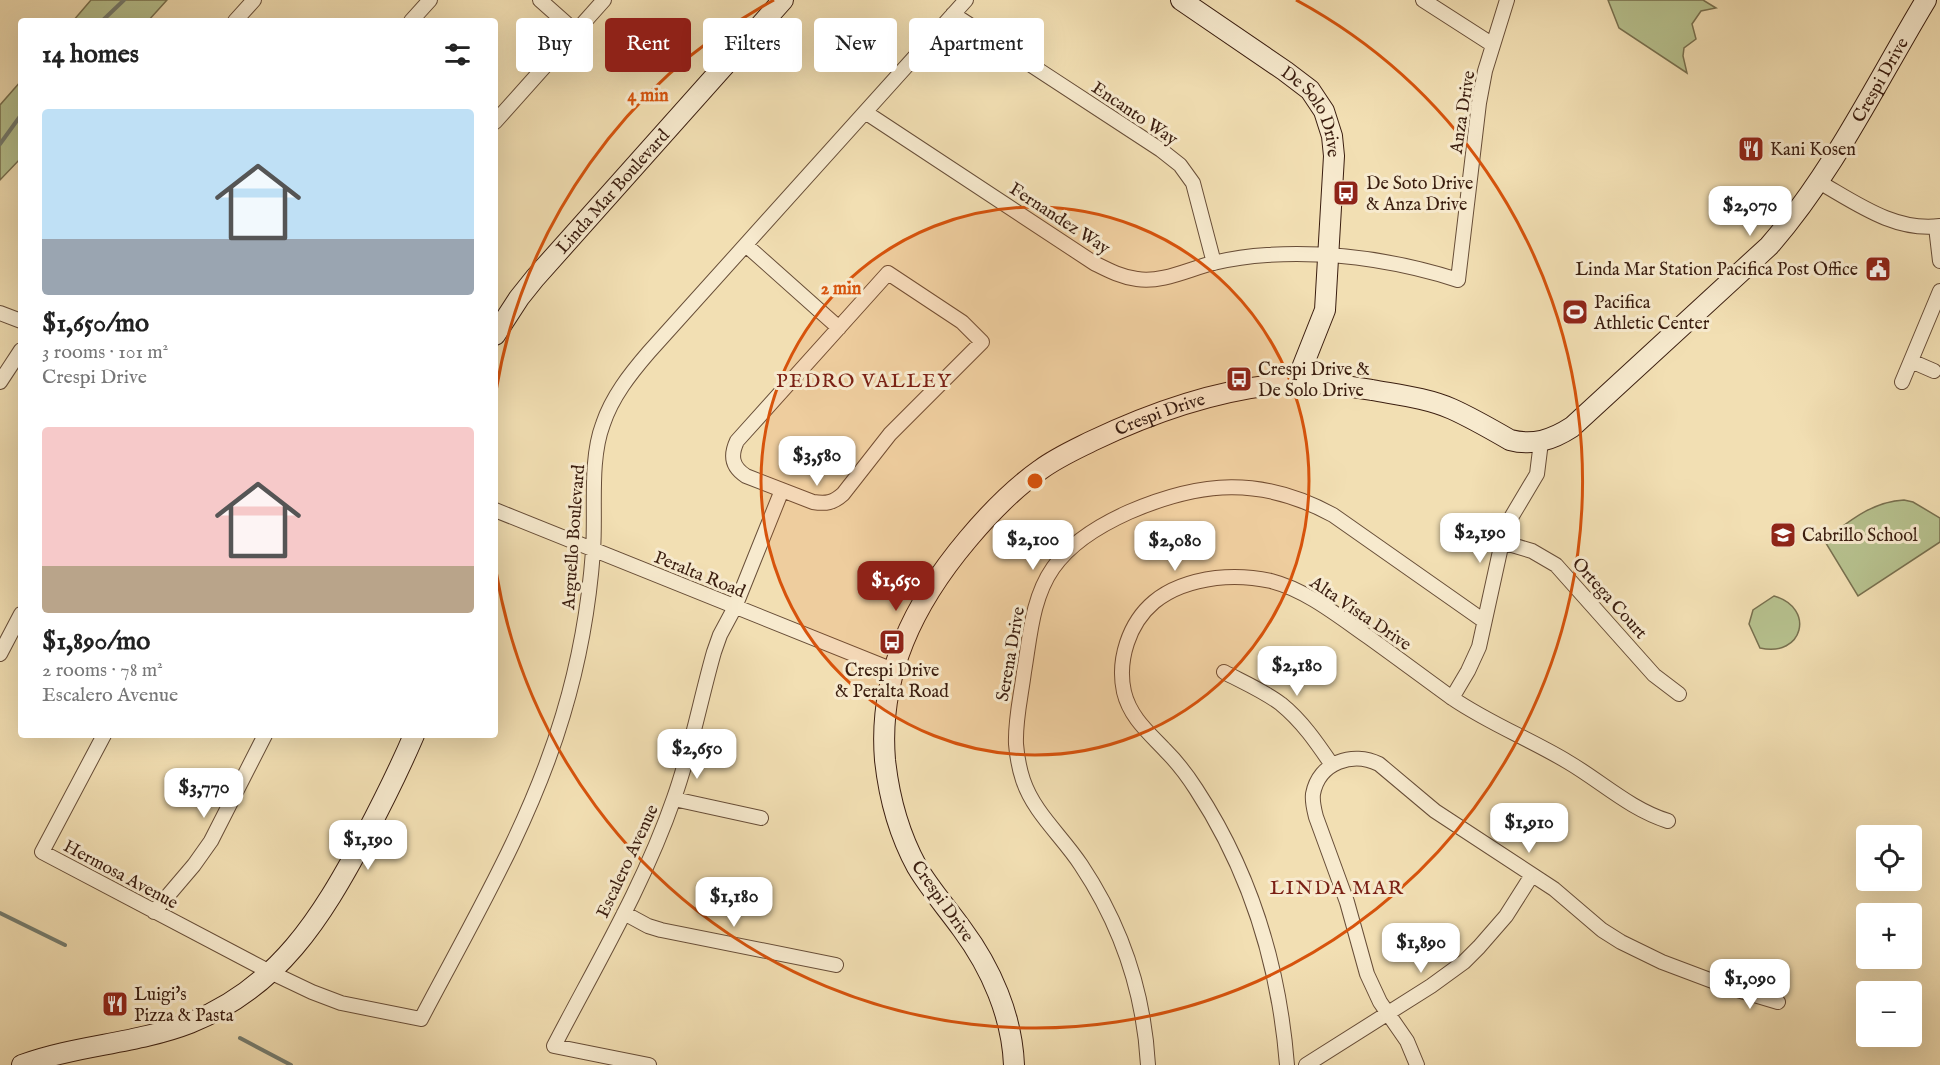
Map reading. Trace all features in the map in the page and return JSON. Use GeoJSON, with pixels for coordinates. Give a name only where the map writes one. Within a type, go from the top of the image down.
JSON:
{"type":"FeatureCollection","features":[{"type":"Feature","properties":{"kind":"street"},"geometry":{"type":"LineString","coordinates":[[238,18],[254,0]]}},
{"type":"Feature","properties":{"kind":"street"},"geometry":{"type":"LineString","coordinates":[[414,18],[430,0]]}},
{"type":"Feature","properties":{"kind":"street"},"geometry":{"type":"LineString","coordinates":[[540,0],[560,18]]}},
{"type":"Feature","properties":{"kind":"street"},"geometry":{"type":"LineString","coordinates":[[588,18],[604,0]]}},
{"type":"Feature","properties":{"kind":"street","name":"Linda Mar Boulevard"},"geometry":{"type":"LineString","coordinates":[[498,330],[514,304],[535,278],[783,0]]}},
{"type":"Feature","properties":{"kind":"street","name":"Arguello Boulevard"},"geometry":{"type":"LineString","coordinates":[[270,972],[326,998],[421,1018],[505,860],[545,770],[563,716],[578,657],[588,603],[593,550],[597,447],[610,407],[633,370],[966,0]]}},
{"type":"Feature","properties":{"kind":"street","name":"De Solo Drive"},"geometry":{"type":"LineString","coordinates":[[1181,0],[1310,90],[1324,111],[1332,136],[1334,156],[1325,310],[1296,383]]}},
{"type":"Feature","properties":{"kind":"street"},"geometry":{"type":"LineString","coordinates":[[1423,0],[1493,45]]}},
{"type":"Feature","properties":{"kind":"street","name":"Anza Drive"},"geometry":{"type":"LineString","coordinates":[[1329,255],[1364,257],[1458,280],[1479,104],[1493,45],[1507,0]]}},
{"type":"Feature","properties":{"kind":"street","name":"Crespi Drive"},"geometry":{"type":"LineString","coordinates":[[1014,1065],[1009,1028],[991,976],[978,951],[938,899],[917,867],[899,825],[885,757],[885,710],[893,670],[908,628],[943,570],[989,516],[1042,468],[1112,432],[1181,405],[1251,389],[1296,383],[1337,385],[1412,397],[1452,409],[1510,440],[1541,442],[1562,434],[1769,246],[1819,182],[1926,0]]}},
{"type":"Feature","properties":{"kind":"street","name":"Encanto Way"},"geometry":{"type":"LineString","coordinates":[[953,14],[1180,165],[1193,183],[1214,263]]}},
{"type":"Feature","properties":{"kind":"street"},"geometry":{"type":"LineString","coordinates":[[498,119],[540,72]]}},
{"type":"Feature","properties":{"kind":"street","name":"Fernandez Way"},"geometry":{"type":"LineString","coordinates":[[865,112],[1094,263],[1118,274],[1139,280],[1160,278],[1214,263],[1265,255],[1329,255]]}},
{"type":"Feature","properties":{"kind":"street"},"geometry":{"type":"LineString","coordinates":[[1819,182],[1891,221],[1920,227],[1938,226],[1940,261]]}},
{"type":"Feature","properties":{"kind":"street"},"geometry":{"type":"LineString","coordinates":[[747,246],[839,328]]}},
{"type":"Feature","properties":{"kind":"street"},"geometry":{"type":"LineString","coordinates":[[888,273],[962,322],[982,342],[890,434],[835,501],[824,504],[813,502],[782,490],[746,476],[737,470],[732,460],[733,449],[737,441],[888,273]]}},
{"type":"Feature","properties":{"kind":"street"},"geometry":{"type":"LineString","coordinates":[[1902,382],[1940,291]]}},
{"type":"Feature","properties":{"kind":"street"},"geometry":{"type":"LineString","coordinates":[[0,313],[18,320]]}},
{"type":"Feature","properties":{"kind":"street"},"geometry":{"type":"LineString","coordinates":[[0,382],[18,355]]}},
{"type":"Feature","properties":{"kind":"street"},"geometry":{"type":"LineString","coordinates":[[1911,361],[1934,371]]}},
{"type":"Feature","properties":{"kind":"street"},"geometry":{"type":"LineString","coordinates":[[1452,698],[1475,658],[1502,542],[1512,516],[1537,474],[1541,442]]}},
{"type":"Feature","properties":{"kind":"street","name":"Serena Drive"},"geometry":{"type":"LineString","coordinates":[[1148,1065],[1137,986],[1119,936],[1080,864],[1037,809],[1029,795],[1018,763],[1017,716],[1033,619],[1037,602],[1053,568],[1064,555],[1093,531],[1160,499],[1212,488],[1256,489],[1300,500],[1333,515],[1484,621]]}},
{"type":"Feature","properties":{"kind":"street","name":"Escalero Avenue"},"geometry":{"type":"LineString","coordinates":[[649,1065],[554,1046],[624,914],[650,858],[685,766],[720,635],[735,607],[782,490]]}},
{"type":"Feature","properties":{"kind":"street","name":"Peralta Road"},"geometry":{"type":"LineString","coordinates":[[498,511],[893,670]]}},
{"type":"Feature","properties":{"kind":"street","name":"Ortega Court"},"geometry":{"type":"LineString","coordinates":[[1502,542],[1532,551],[1556,565],[1654,675],[1680,694]]}},
{"type":"Feature","properties":{"kind":"street","name":"Alta Vista Drive"},"geometry":{"type":"LineString","coordinates":[[1287,1065],[1283,1023],[1270,952],[1259,916],[1238,864],[1220,828],[1195,788],[1179,765],[1139,723],[1125,694],[1122,662],[1132,631],[1149,606],[1175,588],[1207,579],[1240,577],[1257,578],[1289,588],[1324,606],[1452,698],[1495,725],[1566,761],[1634,806],[1668,821]]}},
{"type":"Feature","properties":{"kind":"street"},"geometry":{"type":"LineString","coordinates":[[0,654],[18,620]]}},
{"type":"Feature","properties":{"kind":"street"},"geometry":{"type":"LineString","coordinates":[[1224,672],[1281,704],[1307,729],[1332,765]]}},
{"type":"Feature","properties":{"kind":"street","name":"Hermosa Avenue"},"geometry":{"type":"LineString","coordinates":[[102,738],[42,852],[270,972]]}},
{"type":"Feature","properties":{"kind":"street"},"geometry":{"type":"LineString","coordinates":[[154,912],[211,841],[264,738]]}},
{"type":"Feature","properties":{"kind":"street"},"geometry":{"type":"LineString","coordinates":[[22,1065],[56,1054],[149,1036],[190,1023],[230,1002],[270,972],[302,939],[328,902],[390,788],[413,738]]}},
{"type":"Feature","properties":{"kind":"street"},"geometry":{"type":"LineString","coordinates":[[1417,1065],[1407,1041],[1376,995],[1367,974],[1350,910],[1313,805],[1313,793],[1318,782],[1332,765],[1344,759],[1357,757],[1379,764],[1435,811],[1562,895],[1602,930],[1641,953],[1731,988],[1778,1002]]}},
{"type":"Feature","properties":{"kind":"street"},"geometry":{"type":"LineString","coordinates":[[674,799],[761,818]]}},
{"type":"Feature","properties":{"kind":"street"},"geometry":{"type":"LineString","coordinates":[[1306,1065],[1448,974],[1479,947],[1506,916],[1532,875]]}},
{"type":"Feature","properties":{"kind":"street"},"geometry":{"type":"LineString","coordinates":[[624,914],[661,930],[836,965]]}},
{"type":"Feature","properties":{"kind":"green space"},"geometry":{"type":"Polygon","coordinates":[[[91,0],[167,0],[151,18],[76,18],[91,0]]]}},
{"type":"Feature","properties":{"kind":"green space"},"geometry":{"type":"Polygon","coordinates":[[[1608,0],[1703,0],[1716,8],[1701,11],[1692,24],[1696,39],[1684,48],[1683,56],[1687,73],[1619,28],[1608,0]]]}},
{"type":"Feature","properties":{"kind":"green space"},"geometry":{"type":"Polygon","coordinates":[[[18,84],[18,161],[0,180],[0,105],[18,84]]]}},
{"type":"Feature","properties":{"kind":"green space"},"geometry":{"type":"Polygon","coordinates":[[[1904,500],[1913,502],[1940,518],[1940,542],[1858,596],[1824,540],[1852,520],[1881,504],[1904,500]]]}},
{"type":"Feature","properties":{"kind":"green space"},"geometry":{"type":"Polygon","coordinates":[[[1774,596],[1787,602],[1796,611],[1799,630],[1786,646],[1775,649],[1760,648],[1749,624],[1753,610],[1774,596]]]}},
{"type":"Feature","properties":{"kind":"waterway"},"geometry":{"type":"LineString","coordinates":[[105,18],[124,0]]}},
{"type":"Feature","properties":{"kind":"waterway"},"geometry":{"type":"LineString","coordinates":[[0,144],[18,119]]}},
{"type":"Feature","properties":{"kind":"waterway"},"geometry":{"type":"LineString","coordinates":[[0,913],[65,945]]}},
{"type":"Feature","properties":{"kind":"waterway"},"geometry":{"type":"LineString","coordinates":[[240,1038],[291,1065]]}},
{"type":"Feature","properties":{"kind":"place","name":"Kani Kosen"},"geometry":{"type":"Point","coordinates":[1751,149]}},
{"type":"Feature","properties":{"kind":"place","name":"De Soto Drive & Anza Drive"},"geometry":{"type":"Point","coordinates":[1346,193]}},
{"type":"Feature","properties":{"kind":"place","name":"Linda Mar Station Pacifica Post Office"},"geometry":{"type":"Point","coordinates":[1878,269]}},
{"type":"Feature","properties":{"kind":"place","name":"Pacifica Athletic Center"},"geometry":{"type":"Point","coordinates":[1575,312]}},
{"type":"Feature","properties":{"kind":"place","name":"Crespi Drive & De Solo Drive"},"geometry":{"type":"Point","coordinates":[1239,379]}},
{"type":"Feature","properties":{"kind":"place","name":"Cabrillo School"},"geometry":{"type":"Point","coordinates":[1783,535]}},
{"type":"Feature","properties":{"kind":"place","name":"Crespi Drive & Peralta Road"},"geometry":{"type":"Point","coordinates":[892,642]}},
{"type":"Feature","properties":{"kind":"place","name":"Luigi's Pizza & Pasta"},"geometry":{"type":"Point","coordinates":[115,1004]}},
{"type":"Feature","properties":{"kind":"district","name":"PEDRO VALLEY"},"geometry":{"type":"Point","coordinates":[864,380]}},
{"type":"Feature","properties":{"kind":"district","name":"LINDA MAR"},"geometry":{"type":"Point","coordinates":[1337,887]}}]}
